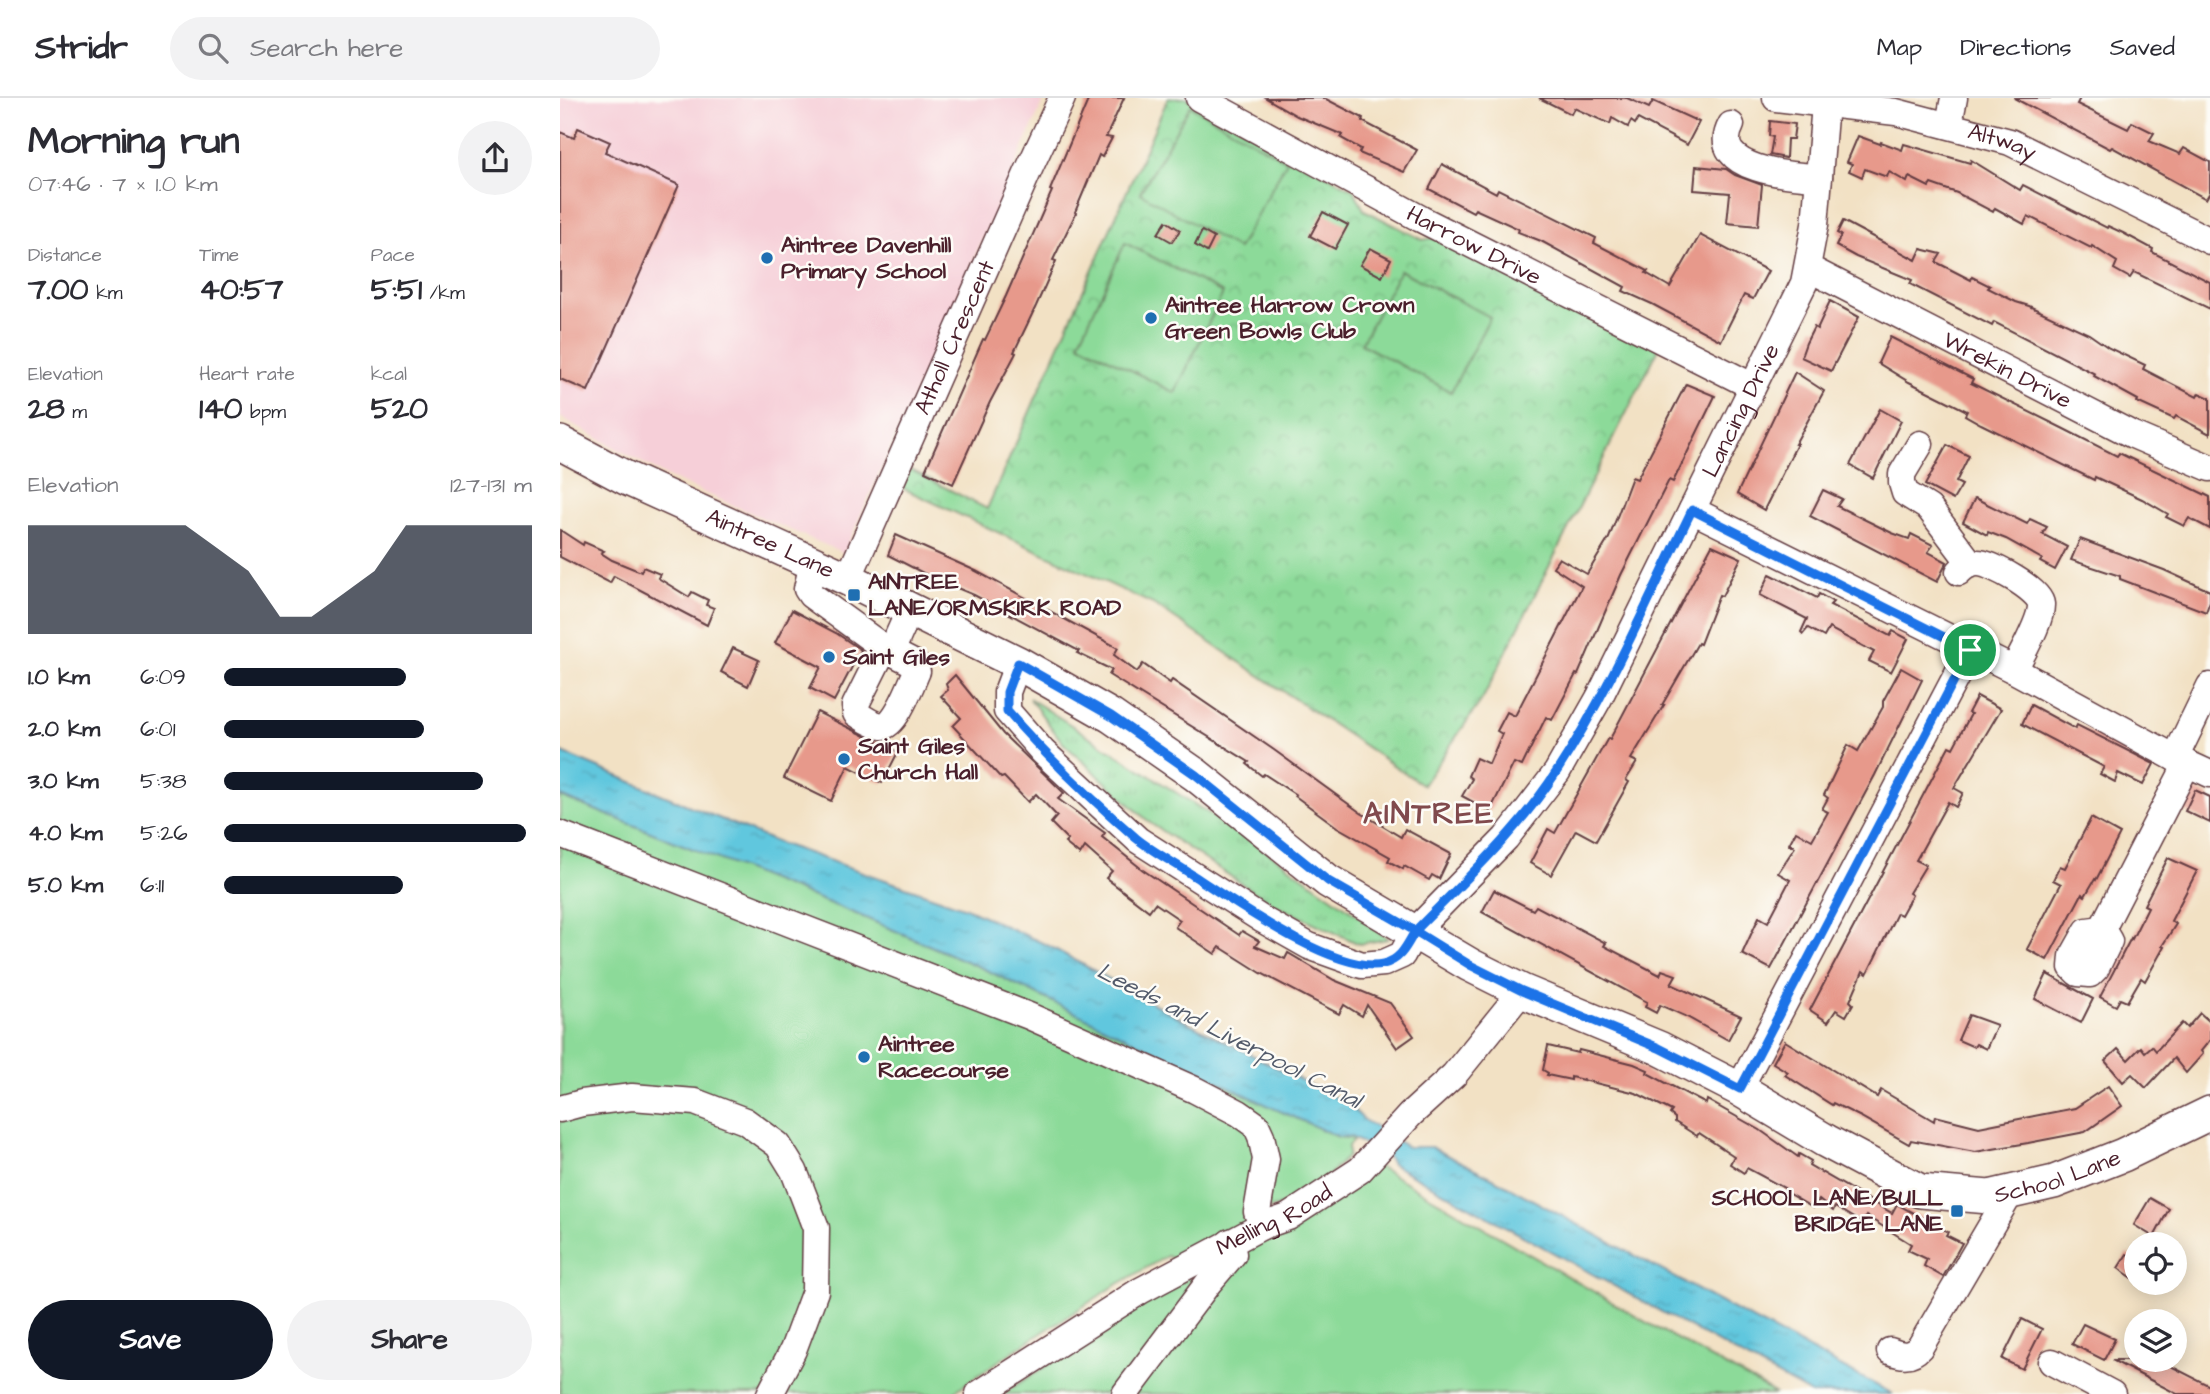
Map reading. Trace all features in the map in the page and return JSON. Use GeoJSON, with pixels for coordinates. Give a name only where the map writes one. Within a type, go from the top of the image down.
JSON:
{"type":"FeatureCollection","features":[{"type":"Feature","properties":{"kind":"main road","name":"Aintree Lane"},"geometry":{"type":"LineString","coordinates":[[560,443],[626,478],[848,579],[1018,663],[1111,716],[1196,775],[1328,881],[1470,965],[1522,991]]}},
{"type":"Feature","properties":{"kind":"main road","name":"School Lane"},"geometry":{"type":"LineString","coordinates":[[1522,991],[1659,1048],[1740,1089],[1826,1141],[1920,1191],[1989,1197],[2054,1182],[2123,1155],[2210,1113]]}},
{"type":"Feature","properties":{"kind":"street","name":"Atholl Crescent"},"geometry":{"type":"LineString","coordinates":[[848,579],[1062,98]]}},
{"type":"Feature","properties":{"kind":"street","name":"Harrow Drive"},"geometry":{"type":"LineString","coordinates":[[1199,98],[1421,219],[1752,386]]}},
{"type":"Feature","properties":{"kind":"street"},"geometry":{"type":"LineString","coordinates":[[1948,124],[1955,98]]}},
{"type":"Feature","properties":{"kind":"street","name":"Altway"},"geometry":{"type":"LineString","coordinates":[[1788,99],[1896,112],[2010,142],[2210,241]]}},
{"type":"Feature","properties":{"kind":"street","name":"Lancing Drive"},"geometry":{"type":"LineString","coordinates":[[1415,931],[1506,838],[1557,772],[1599,698],[1804,283],[1815,225],[1825,104]]}},
{"type":"Feature","properties":{"kind":"street"},"geometry":{"type":"LineString","coordinates":[[1731,125],[1726,142],[1735,157],[1752,167],[1789,176],[1819,177]]}},
{"type":"Feature","properties":{"kind":"street","name":"Wrekin Drive"},"geometry":{"type":"LineString","coordinates":[[1808,268],[2133,435],[2210,468]]}},
{"type":"Feature","properties":{"kind":"street"},"geometry":{"type":"LineString","coordinates":[[1920,444],[1902,474],[1905,493],[1929,508],[1965,568],[1987,565],[2028,587],[2039,597],[2042,605],[2039,616],[2014,670]]}},
{"type":"Feature","properties":{"kind":"street"},"geometry":{"type":"LineString","coordinates":[[1692,510],[2014,670],[2191,765]]}},
{"type":"Feature","properties":{"kind":"street"},"geometry":{"type":"LineString","coordinates":[[813,563],[807,589],[811,595],[888,650],[910,609]]}},
{"type":"Feature","properties":{"kind":"street"},"geometry":{"type":"LineString","coordinates":[[1740,1089],[1970,650]]}},
{"type":"Feature","properties":{"kind":"street"},"geometry":{"type":"LineString","coordinates":[[1018,663],[1007,692],[1007,711],[1043,752],[1138,840],[1263,920],[1309,946],[1362,965],[1384,964],[1402,955],[1415,931]]}},
{"type":"Feature","properties":{"kind":"street"},"geometry":{"type":"LineString","coordinates":[[2102,929],[2191,765],[2210,686]]}},
{"type":"Feature","properties":{"kind":"street"},"geometry":{"type":"LineString","coordinates":[[560,834],[1029,1016],[1195,1090],[1239,1113],[1256,1125],[1266,1159],[1257,1212],[1262,1226]]}},
{"type":"Feature","properties":{"kind":"street","name":"Melling Road"},"geometry":{"type":"LineString","coordinates":[[979,1394],[1140,1291],[1262,1226],[1288,1217],[1360,1170],[1402,1124],[1454,1075],[1522,991]]}},
{"type":"Feature","properties":{"kind":"street"},"geometry":{"type":"LineString","coordinates":[[560,1109],[582,1103],[632,1097],[695,1102],[745,1121],[778,1145],[794,1171],[816,1228],[815,1291],[793,1350],[771,1394]]}},
{"type":"Feature","properties":{"kind":"street"},"geometry":{"type":"LineString","coordinates":[[1890,1351],[1906,1355],[1913,1354],[1920,1347],[2011,1192]]}},
{"type":"Feature","properties":{"kind":"street"},"geometry":{"type":"LineString","coordinates":[[1125,1394],[1233,1254],[1230,1242]]}},
{"type":"Feature","properties":{"kind":"street"},"geometry":{"type":"LineString","coordinates":[[2052,1362],[2112,1394]]}},
{"type":"Feature","properties":{"kind":"shaded area","name":"Aintree Davenhill Primary School"},"geometry":{"type":"Polygon","coordinates":[[[560,98],[1045,98],[844,553],[670,478],[560,417],[560,98]]]}},
{"type":"Feature","properties":{"kind":"green space"},"geometry":{"type":"Polygon","coordinates":[[[1168,98],[1187,98],[1354,190],[1364,210],[1423,240],[1446,235],[1660,346],[1483,698],[1423,785],[1153,604],[902,488],[909,469],[987,509],[1168,98]]]}},
{"type":"Feature","properties":{"kind":"green space"},"geometry":{"type":"Polygon","coordinates":[[[1190,106],[1287,161],[1238,249],[1140,193],[1190,106]]]}},
{"type":"Feature","properties":{"kind":"green space","name":"Aintree Harrow Crown Green Bowls Club"},"geometry":{"type":"Polygon","coordinates":[[[1125,243],[1223,293],[1175,393],[1079,343],[1125,243]]]}},
{"type":"Feature","properties":{"kind":"green space"},"geometry":{"type":"Polygon","coordinates":[[[1400,270],[1490,317],[1451,392],[1361,344],[1400,270]]]}},
{"type":"Feature","properties":{"kind":"green space"},"geometry":{"type":"Polygon","coordinates":[[[1029,698],[1261,847],[1388,939],[1359,944],[1271,903],[1150,823],[1063,743],[1029,698]]]}},
{"type":"Feature","properties":{"kind":"green space","name":"Aintree Racecourse"},"geometry":{"type":"Polygon","coordinates":[[[560,796],[854,913],[982,968],[1338,1137],[1355,1139],[1348,1146],[1348,1156],[1326,1178],[1284,1205],[1246,1215],[1277,1235],[1304,1221],[1374,1164],[1651,1325],[1776,1394],[1002,1394],[1181,1281],[1202,1271],[1167,1256],[1113,1287],[951,1394],[560,1394],[560,796]]]}},
{"type":"Feature","properties":{"kind":"water"},"geometry":{"type":"Polygon","coordinates":[[[560,752],[776,842],[966,908],[1051,947],[1189,1023],[1348,1104],[1364,1120],[1407,1147],[1431,1147],[1489,1176],[1893,1394],[1811,1394],[1392,1164],[1388,1157],[1351,1137],[1339,1137],[1273,1108],[982,968],[854,913],[560,796],[560,752]]]}},
{"type":"Feature","properties":{"kind":"building"},"geometry":{"type":"Polygon","coordinates":[[[1089,98],[1124,98],[1106,137],[1112,138],[1102,157],[1099,155],[1076,213],[1053,260],[1056,261],[1014,352],[1016,353],[990,402],[953,484],[925,471],[983,339],[985,340],[1006,296],[1089,98]]]}},
{"type":"Feature","properties":{"kind":"building"},"geometry":{"type":"Polygon","coordinates":[[[1266,98],[1324,98],[1417,150],[1404,172],[1359,153],[1361,149],[1341,138],[1343,135],[1297,116],[1266,98]]]}},
{"type":"Feature","properties":{"kind":"building"},"geometry":{"type":"Polygon","coordinates":[[[1539,98],[1627,98],[1649,108],[1653,101],[1699,122],[1687,145],[1638,119],[1635,124],[1631,121],[1628,127],[1612,118],[1610,124],[1574,108],[1571,114],[1539,98]]]}},
{"type":"Feature","properties":{"kind":"building"},"geometry":{"type":"Polygon","coordinates":[[[2014,98],[2080,98],[2077,104],[2128,129],[2132,122],[2154,133],[2149,141],[2180,154],[2184,148],[2210,162],[2210,192],[2206,199],[2112,147],[2110,149],[2014,98]]]}},
{"type":"Feature","properties":{"kind":"building"},"geometry":{"type":"Polygon","coordinates":[[[1770,121],[1795,124],[1793,139],[1787,139],[1786,158],[1770,155],[1773,137],[1769,136],[1770,121]]]}},
{"type":"Feature","properties":{"kind":"building"},"geometry":{"type":"Polygon","coordinates":[[[578,128],[610,142],[605,152],[679,185],[588,391],[560,379],[560,132],[574,138],[578,128]]]}},
{"type":"Feature","properties":{"kind":"building"},"geometry":{"type":"Polygon","coordinates":[[[1858,136],[1902,150],[1904,144],[1970,163],[1971,160],[2020,190],[2023,185],[2107,228],[2108,226],[2123,233],[2153,249],[2152,252],[2210,282],[2210,309],[2134,272],[2130,278],[2114,269],[2117,262],[2092,246],[2091,248],[2028,216],[2024,224],[1995,208],[1993,212],[1957,193],[1931,184],[1929,187],[1909,177],[1907,182],[1889,172],[1887,177],[1865,169],[1862,177],[1849,171],[1852,164],[1847,162],[1858,136]]]}},
{"type":"Feature","properties":{"kind":"building"},"geometry":{"type":"Polygon","coordinates":[[[1442,164],[1496,193],[1498,189],[1596,238],[1594,243],[1648,271],[1646,273],[1670,287],[1700,235],[1768,271],[1753,299],[1744,295],[1721,341],[1623,291],[1625,287],[1541,241],[1518,232],[1519,229],[1475,209],[1473,212],[1429,189],[1442,164]]]}},
{"type":"Feature","properties":{"kind":"building"},"geometry":{"type":"Polygon","coordinates":[[[1696,166],[1726,169],[1762,185],[1758,226],[1727,223],[1730,193],[1694,190],[1696,166]]]}},
{"type":"Feature","properties":{"kind":"building"},"geometry":{"type":"Polygon","coordinates":[[[1323,212],[1348,225],[1335,249],[1310,236],[1323,212]]]}},
{"type":"Feature","properties":{"kind":"building"},"geometry":{"type":"Polygon","coordinates":[[[1166,221],[1180,230],[1172,242],[1158,234],[1166,221]]]}},
{"type":"Feature","properties":{"kind":"building"},"geometry":{"type":"Polygon","coordinates":[[[1843,221],[1916,260],[1921,249],[1941,254],[1936,262],[1971,280],[1972,277],[1990,286],[1988,288],[2016,302],[2089,334],[2109,348],[2145,365],[2143,369],[2197,397],[2199,393],[2210,398],[2210,434],[2176,416],[2174,419],[2137,402],[2138,400],[2094,376],[2095,374],[1994,322],[1992,326],[1910,284],[1912,280],[1836,246],[1841,235],[1837,233],[1843,221]]]}},
{"type":"Feature","properties":{"kind":"building"},"geometry":{"type":"Polygon","coordinates":[[[1202,231],[1214,238],[1207,252],[1195,245],[1202,231]]]}},
{"type":"Feature","properties":{"kind":"building"},"geometry":{"type":"Polygon","coordinates":[[[1370,248],[1391,259],[1382,277],[1360,265],[1370,248]]]}},
{"type":"Feature","properties":{"kind":"building"},"geometry":{"type":"Polygon","coordinates":[[[1830,301],[1859,317],[1831,371],[1801,357],[1814,327],[1817,329],[1830,301]]]}},
{"type":"Feature","properties":{"kind":"building"},"geometry":{"type":"Polygon","coordinates":[[[1890,337],[1973,379],[1971,383],[2117,456],[2119,453],[2210,497],[2210,529],[2189,518],[2184,526],[2166,517],[2168,514],[2142,499],[2095,477],[2094,480],[1981,424],[1965,415],[1967,411],[1909,382],[1878,363],[1890,337]]]}},
{"type":"Feature","properties":{"kind":"building"},"geometry":{"type":"Polygon","coordinates":[[[1795,372],[1824,391],[1764,510],[1737,494],[1795,372]]]}},
{"type":"Feature","properties":{"kind":"building"},"geometry":{"type":"Polygon","coordinates":[[[1686,384],[1715,396],[1673,482],[1669,480],[1621,575],[1578,675],[1576,674],[1552,720],[1546,717],[1522,766],[1514,763],[1490,811],[1462,796],[1472,779],[1468,776],[1476,758],[1489,764],[1502,734],[1497,731],[1507,712],[1515,716],[1582,586],[1553,567],[1559,558],[1587,574],[1609,538],[1632,477],[1637,479],[1686,384]]]}},
{"type":"Feature","properties":{"kind":"building"},"geometry":{"type":"Polygon","coordinates":[[[1880,409],[1901,421],[1873,478],[1850,465],[1880,409]]]}},
{"type":"Feature","properties":{"kind":"building"},"geometry":{"type":"Polygon","coordinates":[[[1947,445],[1969,456],[1956,482],[1962,485],[1953,500],[1925,485],[1947,445]]]}},
{"type":"Feature","properties":{"kind":"building"},"geometry":{"type":"Polygon","coordinates":[[[1823,490],[1842,499],[1837,506],[1892,533],[1909,539],[1911,534],[1933,545],[1928,552],[1947,562],[1937,582],[1810,516],[1823,490]]]}},
{"type":"Feature","properties":{"kind":"building"},"geometry":{"type":"Polygon","coordinates":[[[1975,498],[2027,524],[2030,519],[2047,527],[2042,534],[2067,547],[2055,570],[2040,562],[2042,559],[2006,539],[1988,532],[1987,535],[1963,522],[1975,498]]]}},
{"type":"Feature","properties":{"kind":"building"},"geometry":{"type":"Polygon","coordinates":[[[560,530],[583,545],[584,542],[604,551],[601,553],[612,560],[641,572],[643,567],[660,574],[658,578],[689,597],[692,592],[708,600],[706,605],[714,608],[707,625],[614,576],[610,583],[560,557],[560,530]]]}},
{"type":"Feature","properties":{"kind":"building"},"geometry":{"type":"Polygon","coordinates":[[[896,535],[976,571],[1118,648],[1114,655],[1137,672],[1143,664],[1170,683],[1172,680],[1361,813],[1401,837],[1405,829],[1451,854],[1439,879],[1432,875],[1429,880],[1404,866],[1403,869],[1388,861],[1390,857],[1337,827],[1296,795],[1264,774],[1262,776],[1247,764],[1249,762],[1109,675],[1112,670],[974,595],[888,555],[896,535]]]}},
{"type":"Feature","properties":{"kind":"building"},"geometry":{"type":"Polygon","coordinates":[[[2080,539],[2164,570],[2210,591],[2206,612],[2120,579],[2120,576],[2071,560],[2080,539]]]}},
{"type":"Feature","properties":{"kind":"building"},"geometry":{"type":"Polygon","coordinates":[[[1712,545],[1741,558],[1722,596],[1719,595],[1700,644],[1698,643],[1631,759],[1637,762],[1626,780],[1629,782],[1596,841],[1576,830],[1551,875],[1530,863],[1548,829],[1555,833],[1608,738],[1610,739],[1712,545]]]}},
{"type":"Feature","properties":{"kind":"building"},"geometry":{"type":"Polygon","coordinates":[[[1770,574],[1817,598],[1819,594],[1833,602],[1830,605],[1890,636],[1893,631],[1908,639],[1891,672],[1869,661],[1874,652],[1829,628],[1824,637],[1808,628],[1803,634],[1801,632],[1807,619],[1760,595],[1770,574]]]}},
{"type":"Feature","properties":{"kind":"building","name":"Saint Giles"},"geometry":{"type":"Polygon","coordinates":[[[792,610],[836,633],[861,650],[834,701],[810,688],[821,667],[775,643],[792,610]]]}},
{"type":"Feature","properties":{"kind":"building"},"geometry":{"type":"Polygon","coordinates":[[[733,648],[759,660],[748,686],[721,672],[733,648]]]}},
{"type":"Feature","properties":{"kind":"building"},"geometry":{"type":"Polygon","coordinates":[[[1901,668],[1922,680],[1875,775],[1771,969],[1742,954],[1759,917],[1768,922],[1790,880],[1778,873],[1795,847],[1789,844],[1796,831],[1812,840],[1828,812],[1822,809],[1828,798],[1824,795],[1848,745],[1858,751],[1901,668]]]}},
{"type":"Feature","properties":{"kind":"building"},"geometry":{"type":"Polygon","coordinates":[[[955,675],[1003,734],[1064,793],[1058,799],[1105,833],[1102,837],[1143,870],[1239,935],[1242,931],[1259,941],[1255,946],[1285,959],[1288,953],[1334,980],[1390,1003],[1414,1036],[1397,1048],[1367,1005],[1362,1016],[1344,1005],[1339,1014],[1261,973],[1220,947],[1215,954],[1175,927],[1180,920],[1155,903],[1149,911],[1106,878],[1112,871],[1085,847],[1080,855],[1065,843],[1068,840],[1051,823],[1057,816],[1036,794],[1028,802],[1004,777],[1001,778],[953,726],[961,718],[941,696],[948,690],[946,684],[955,675]]]}},
{"type":"Feature","properties":{"kind":"building"},"geometry":{"type":"Polygon","coordinates":[[[1977,696],[2001,709],[1954,788],[1963,793],[1956,807],[1948,802],[1916,860],[1926,865],[1909,893],[1912,895],[1901,915],[1897,913],[1867,974],[1863,971],[1850,1001],[1853,1004],[1846,1016],[1836,1010],[1828,1022],[1810,1010],[1949,746],[1953,748],[1977,696]]]}},
{"type":"Feature","properties":{"kind":"building"},"geometry":{"type":"Polygon","coordinates":[[[2031,705],[2075,729],[2077,725],[2154,764],[2143,785],[2118,773],[2115,782],[2100,774],[2104,767],[2022,724],[2031,705]]]}},
{"type":"Feature","properties":{"kind":"building","name":"Saint Giles Church Hall"},"geometry":{"type":"Polygon","coordinates":[[[817,712],[898,752],[882,783],[848,766],[831,801],[784,778],[817,712]]]}},
{"type":"Feature","properties":{"kind":"building"},"geometry":{"type":"Polygon","coordinates":[[[2195,790],[2210,797],[2210,823],[2185,811],[2195,790]]]}},
{"type":"Feature","properties":{"kind":"building"},"geometry":{"type":"Polygon","coordinates":[[[2091,818],[2120,834],[2096,880],[2085,896],[2082,894],[2047,960],[2027,949],[2061,884],[2053,880],[2060,866],[2065,868],[2091,818]]]}},
{"type":"Feature","properties":{"kind":"building"},"geometry":{"type":"Polygon","coordinates":[[[2168,858],[2197,871],[2171,921],[2176,924],[2145,981],[2141,978],[2127,1002],[2120,999],[2116,1006],[2100,997],[2148,907],[2144,905],[2168,858]]]}},
{"type":"Feature","properties":{"kind":"building"},"geometry":{"type":"Polygon","coordinates":[[[1494,890],[1533,910],[1536,906],[1660,975],[1662,970],[1676,975],[1671,984],[1741,1016],[1728,1040],[1660,1005],[1656,1013],[1645,1007],[1647,1002],[1482,912],[1494,890]]]}},
{"type":"Feature","properties":{"kind":"building"},"geometry":{"type":"Polygon","coordinates":[[[2047,974],[2093,999],[2081,1023],[2035,999],[2047,974]]]}},
{"type":"Feature","properties":{"kind":"building"},"geometry":{"type":"Polygon","coordinates":[[[2200,1013],[2210,1022],[2210,1040],[2201,1051],[2203,1054],[2186,1073],[2174,1058],[2146,1088],[2132,1074],[2123,1082],[2105,1061],[2118,1049],[2128,1060],[2141,1047],[2145,1052],[2152,1046],[2156,1051],[2182,1023],[2187,1028],[2200,1013]]]}},
{"type":"Feature","properties":{"kind":"building"},"geometry":{"type":"Polygon","coordinates":[[[1969,1015],[1997,1025],[1986,1049],[1958,1040],[1969,1015]]]}},
{"type":"Feature","properties":{"kind":"building"},"geometry":{"type":"Polygon","coordinates":[[[1785,1041],[1877,1097],[1881,1090],[1934,1121],[1935,1116],[1979,1127],[2075,1108],[2108,1086],[2122,1106],[2085,1132],[2028,1143],[1975,1152],[1911,1140],[1909,1144],[1861,1117],[1833,1103],[1832,1105],[1785,1075],[1788,1072],[1773,1063],[1785,1041]]]}},
{"type":"Feature","properties":{"kind":"building"},"geometry":{"type":"Polygon","coordinates":[[[1548,1046],[1578,1053],[1579,1050],[1648,1070],[1647,1073],[1706,1104],[1707,1100],[1760,1130],[1798,1157],[1799,1154],[1811,1161],[1809,1165],[1892,1213],[1897,1204],[1948,1232],[1946,1235],[1962,1243],[1943,1277],[1924,1266],[1927,1259],[1908,1250],[1911,1244],[1866,1216],[1862,1223],[1835,1207],[1833,1211],[1819,1200],[1813,1208],[1784,1191],[1786,1189],[1747,1168],[1744,1173],[1730,1164],[1734,1156],[1699,1133],[1697,1136],[1675,1122],[1675,1118],[1670,1114],[1672,1111],[1636,1093],[1571,1077],[1571,1080],[1547,1075],[1543,1070],[1548,1046]]]}},
{"type":"Feature","properties":{"kind":"building"},"geometry":{"type":"Polygon","coordinates":[[[2150,1198],[2169,1209],[2157,1232],[2146,1232],[2134,1225],[2150,1198]]]}},
{"type":"Feature","properties":{"kind":"building"},"geometry":{"type":"Polygon","coordinates":[[[2124,1259],[2124,1272],[2118,1268],[2124,1259]]]}},
{"type":"Feature","properties":{"kind":"building"},"geometry":{"type":"Polygon","coordinates":[[[2022,1319],[2042,1329],[2022,1369],[2002,1359],[2022,1319]]]}},
{"type":"Feature","properties":{"kind":"building"},"geometry":{"type":"Polygon","coordinates":[[[2083,1324],[2115,1339],[2104,1360],[2072,1344],[2083,1324]]]}},
{"type":"Feature","properties":{"kind":"building"},"geometry":{"type":"Polygon","coordinates":[[[2112,1360],[2124,1360],[2124,1366],[2112,1360]]]}},
{"type":"Feature","properties":{"kind":"building"},"geometry":{"type":"Polygon","coordinates":[[[2135,1372],[2183,1372],[2210,1386],[2210,1394],[2177,1394],[2135,1372]]]}},
{"type":"Feature","properties":{"kind":"place","name":"Aintree Davenhill Primary School"},"geometry":{"type":"Point","coordinates":[767,258]}},
{"type":"Feature","properties":{"kind":"place","name":"Aintree Harrow Crown Green Bowls Club"},"geometry":{"type":"Point","coordinates":[1151,318]}},
{"type":"Feature","properties":{"kind":"place","name":"AINTREE LANE/ORMSKIRK ROAD"},"geometry":{"type":"Point","coordinates":[854,595]}},
{"type":"Feature","properties":{"kind":"place","name":"Saint Giles"},"geometry":{"type":"Point","coordinates":[829,657]}},
{"type":"Feature","properties":{"kind":"place","name":"Saint Giles Church Hall"},"geometry":{"type":"Point","coordinates":[844,759]}},
{"type":"Feature","properties":{"kind":"place","name":"Aintree Racecourse"},"geometry":{"type":"Point","coordinates":[864,1057]}},
{"type":"Feature","properties":{"kind":"place","name":"SCHOOL LANE/BULL BRIDGE LANE"},"geometry":{"type":"Point","coordinates":[1957,1211]}},
{"type":"Feature","properties":{"kind":"district","name":"AINTREE"},"geometry":{"type":"Point","coordinates":[1429,814]}},
{"type":"Feature","properties":{"kind":"route"},"geometry":{"type":"LineString","coordinates":[[1970,650],[1692,510],[1599,698],[1557,772],[1506,838],[1415,931],[1328,881],[1196,775],[1111,716],[1018,663],[1007,692],[1007,711],[1043,752],[1138,840],[1263,920],[1309,946],[1362,965],[1384,964],[1402,955],[1415,931],[1470,965],[1522,991],[1659,1048],[1740,1089],[1970,650]]}},
{"type":"Feature","properties":{"kind":"water label","name":"Leeds and Liverpool Canal"},"geometry":{"type":"Point","coordinates":[1229,1036]}}]}
